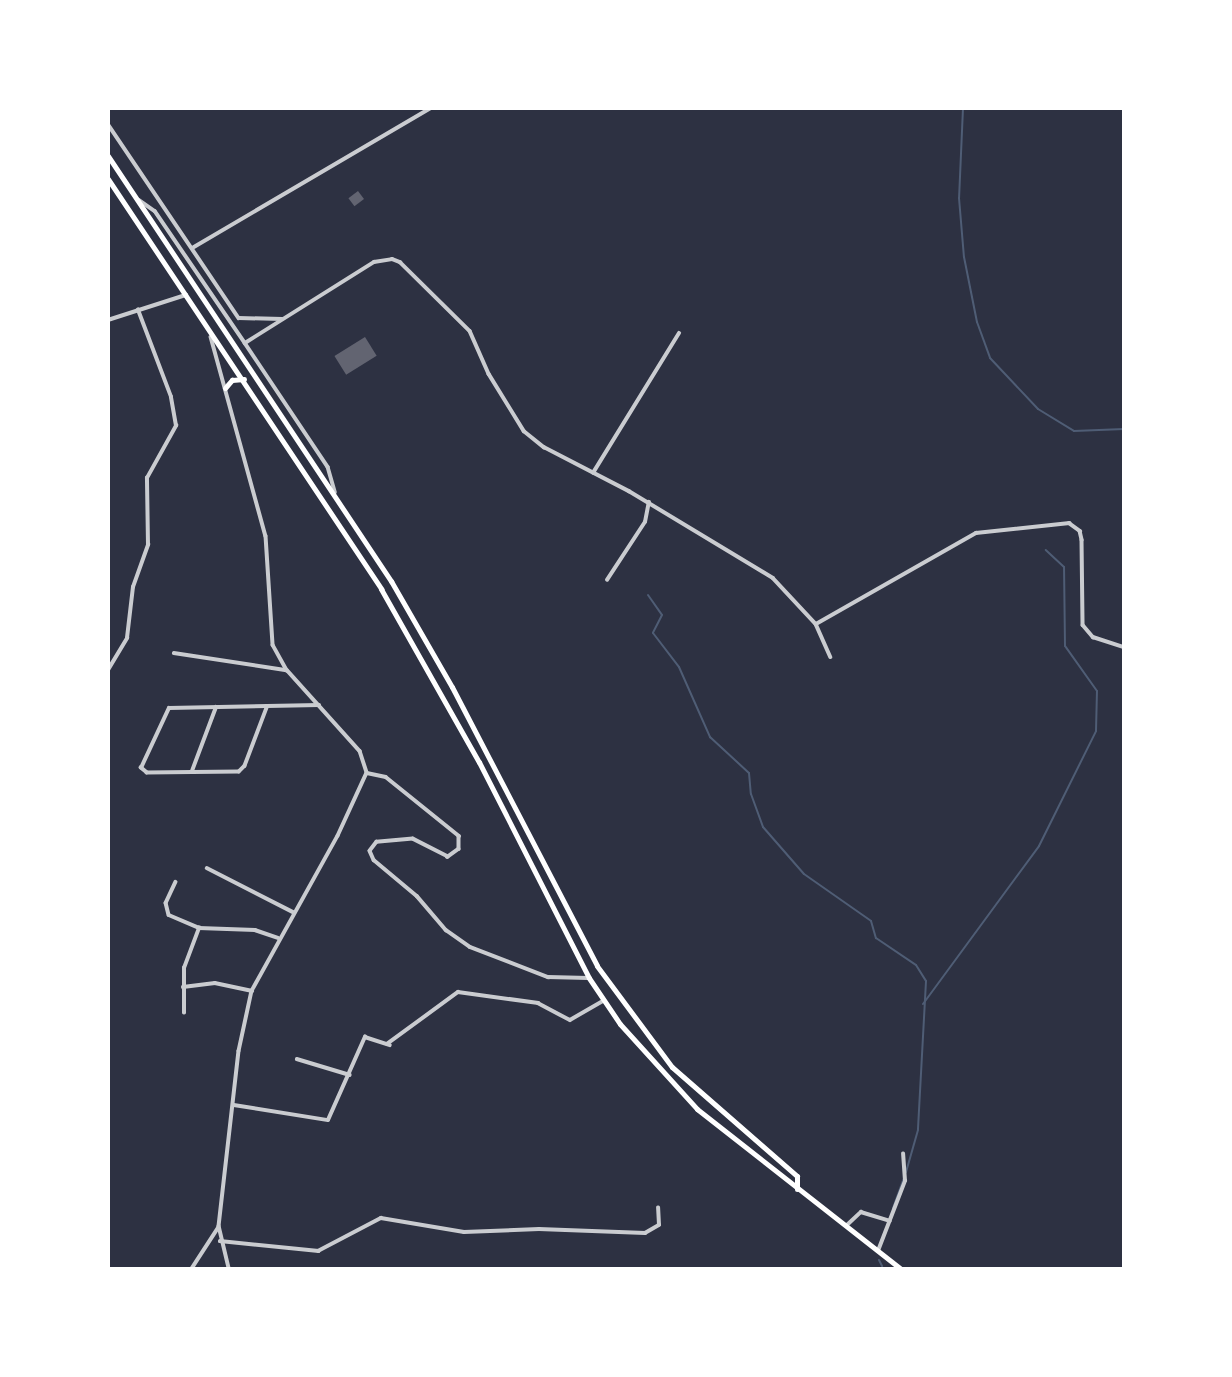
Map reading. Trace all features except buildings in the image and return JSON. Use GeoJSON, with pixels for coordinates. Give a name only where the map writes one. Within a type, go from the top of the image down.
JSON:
{"type":"FeatureCollection","features":[{"type":"Feature","properties":{"kind":"highway"},"geometry":{"type":"LineString","coordinates":[[108,156],[335,492],[452,687],[597,966],[672,1067],[797,1176],[797,1189]]}},
{"type":"Feature","properties":{"kind":"highway"},"geometry":{"type":"LineString","coordinates":[[108,179],[244,379],[381,589],[479,762],[589,978],[604,1001],[670,1083],[797,1189],[900,1269]]}},
{"type":"Feature","properties":{"kind":"highway"},"geometry":{"type":"LineString","coordinates":[[225,388],[232,380],[244,379]]}},
{"type":"Feature","properties":{"kind":"street"},"geometry":{"type":"LineString","coordinates":[[194,247],[431,108]]}},
{"type":"Feature","properties":{"kind":"street"},"geometry":{"type":"LineString","coordinates":[[108,124],[194,247],[239,318],[282,319]]}},
{"type":"Feature","properties":{"kind":"street"},"geometry":{"type":"LineString","coordinates":[[138,200],[155,211],[245,343],[328,467],[335,492]]}},
{"type":"Feature","properties":{"kind":"street"},"geometry":{"type":"LineString","coordinates":[[245,343],[374,262],[382,258],[400,262],[470,331],[489,374],[524,431],[544,447],[649,502],[773,578],[816,624],[831,657]]}},
{"type":"Feature","properties":{"kind":"street"},"geometry":{"type":"LineString","coordinates":[[108,320],[187,294]]}},
{"type":"Feature","properties":{"kind":"street"},"geometry":{"type":"LineString","coordinates":[[108,670],[127,638],[133,587],[148,545],[146,478],[176,426],[171,397],[138,310]]}},
{"type":"Feature","properties":{"kind":"street"},"geometry":{"type":"LineString","coordinates":[[208,325],[267,536],[271,636],[287,670],[360,751],[367,773],[338,836],[278,938],[252,991],[219,1226],[220,1241],[229,1269]]}},
{"type":"Feature","properties":{"kind":"street"},"geometry":{"type":"LineString","coordinates":[[593,473],[679,333]]}},
{"type":"Feature","properties":{"kind":"street"},"geometry":{"type":"LineString","coordinates":[[607,580],[645,522],[649,502]]}},
{"type":"Feature","properties":{"kind":"street"},"geometry":{"type":"LineString","coordinates":[[816,624],[976,533],[1069,523],[1080,531],[1082,540],[1083,625],[1093,637],[1124,647]]}},
{"type":"Feature","properties":{"kind":"street"},"geometry":{"type":"LineString","coordinates":[[174,653],[287,670]]}},
{"type":"Feature","properties":{"kind":"street"},"geometry":{"type":"LineString","coordinates":[[267,708],[242,769],[147,773],[141,764],[169,708],[319,705]]}},
{"type":"Feature","properties":{"kind":"street"},"geometry":{"type":"LineString","coordinates":[[192,772],[216,707]]}},
{"type":"Feature","properties":{"kind":"street"},"geometry":{"type":"LineString","coordinates":[[367,773],[386,777],[459,836],[459,849],[448,857],[413,839],[377,842],[370,850],[374,860],[410,888],[446,930],[470,947],[548,977],[589,978]]}},
{"type":"Feature","properties":{"kind":"street"},"geometry":{"type":"LineString","coordinates":[[207,868],[293,912]]}},
{"type":"Feature","properties":{"kind":"street"},"geometry":{"type":"LineString","coordinates":[[176,882],[167,912],[199,928],[255,930],[278,938]]}},
{"type":"Feature","properties":{"kind":"street"},"geometry":{"type":"LineString","coordinates":[[184,1013],[184,968],[199,928]]}},
{"type":"Feature","properties":{"kind":"street"},"geometry":{"type":"LineString","coordinates":[[183,987],[224,984],[252,991]]}},
{"type":"Feature","properties":{"kind":"street"},"geometry":{"type":"LineString","coordinates":[[234,1105],[328,1120],[365,1037],[388,1044],[458,992],[538,1003],[573,1020],[604,1001]]}},
{"type":"Feature","properties":{"kind":"street"},"geometry":{"type":"LineString","coordinates":[[297,1059],[350,1074]]}},
{"type":"Feature","properties":{"kind":"street"},"geometry":{"type":"LineString","coordinates":[[878,1252],[906,1177],[903,1154]]}},
{"type":"Feature","properties":{"kind":"street"},"geometry":{"type":"LineString","coordinates":[[220,1241],[318,1251],[381,1218],[464,1232],[553,1229],[645,1233],[659,1225],[658,1208]]}},
{"type":"Feature","properties":{"kind":"street"},"geometry":{"type":"LineString","coordinates":[[846,1227],[861,1212],[890,1221]]}},
{"type":"Feature","properties":{"kind":"street"},"geometry":{"type":"LineString","coordinates":[[192,1269],[219,1226]]}},
{"type":"Feature","properties":{"kind":"street"},"geometry":{"type":"LineString","coordinates":[[887,1269],[892,1262]]}},
{"type":"Feature","properties":{"kind":"waterway"},"geometry":{"type":"LineString","coordinates":[[963,108],[959,198],[964,257],[977,322],[990,358],[1038,409],[1074,431],[1124,429]]}},
{"type":"Feature","properties":{"kind":"waterway"},"geometry":{"type":"LineString","coordinates":[[923,1004],[1039,846],[1096,731],[1097,691],[1065,646],[1064,567],[1046,550]]}},
{"type":"Feature","properties":{"kind":"waterway"},"geometry":{"type":"LineString","coordinates":[[648,595],[662,615],[653,633],[679,667],[710,737],[749,773],[751,794],[763,827],[804,874],[871,921],[876,938],[916,965],[926,981],[918,1130],[906,1172]]}},
{"type":"Feature","properties":{"kind":"waterway"},"geometry":{"type":"LineString","coordinates":[[893,1208],[903,1180]]}},
{"type":"Feature","properties":{"kind":"waterway"},"geometry":{"type":"LineString","coordinates":[[879,1260],[882,1266]]}}]}
